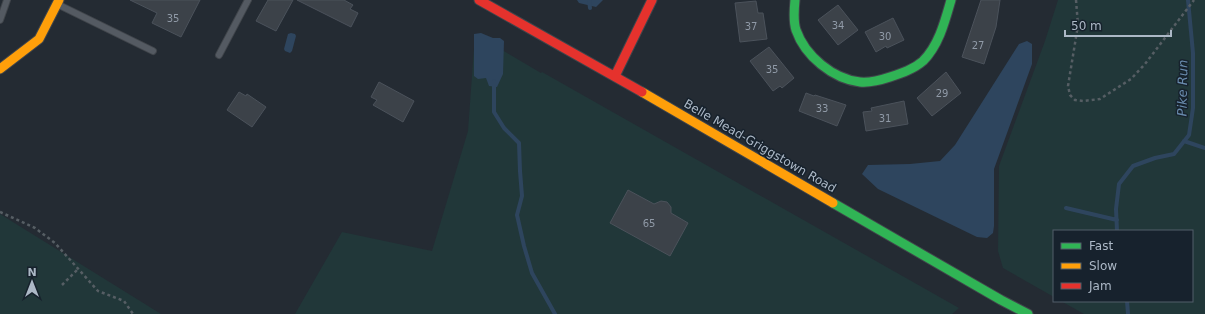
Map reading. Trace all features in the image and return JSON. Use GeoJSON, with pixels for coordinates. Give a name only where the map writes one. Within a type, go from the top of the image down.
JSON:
{"type":"FeatureCollection","features":[{"type":"Feature","properties":{"kind":"street","name":"Belle Mead-Griggstown Road"},"geometry":{"type":"LineString","coordinates":[[479,0],[615,76],[1001,300],[1028,314]]}},
{"type":"Feature","properties":{"kind":"street"},"geometry":{"type":"LineString","coordinates":[[615,76],[652,0]]}},
{"type":"Feature","properties":{"kind":"street"},"geometry":{"type":"LineString","coordinates":[[795,0],[794,16],[796,31],[812,56],[828,69],[845,78],[860,82],[874,82],[906,72],[923,61],[936,43],[943,28],[951,0]]}},
{"type":"Feature","properties":{"kind":"street"},"geometry":{"type":"LineString","coordinates":[[0,69],[39,39],[58,2]]}},
{"type":"Feature","properties":{"kind":"lane"},"geometry":{"type":"LineString","coordinates":[[0,20],[7,0]]}},
{"type":"Feature","properties":{"kind":"lane"},"geometry":{"type":"LineString","coordinates":[[219,55],[248,0]]}},
{"type":"Feature","properties":{"kind":"lane"},"geometry":{"type":"LineString","coordinates":[[58,2],[153,51]]}},
{"type":"Feature","properties":{"kind":"path"},"geometry":{"type":"LineString","coordinates":[[1076,0],[1078,25],[1068,86],[1070,95],[1075,100],[1083,101],[1100,99],[1131,79],[1145,64],[1194,0]]}},
{"type":"Feature","properties":{"kind":"path"},"geometry":{"type":"LineString","coordinates":[[0,212],[35,228],[55,243],[98,291],[124,301],[134,314]]}},
{"type":"Feature","properties":{"kind":"path"},"geometry":{"type":"LineString","coordinates":[[62,285],[78,269]]}},
{"type":"Feature","properties":{"kind":"green space"},"geometry":{"type":"Polygon","coordinates":[[[1058,0],[1205,0],[1205,314],[1084,314],[1063,302],[1193,302],[1193,230],[1053,230],[1053,296],[1003,268],[998,251],[999,166],[1045,41],[1058,0]]]}},
{"type":"Feature","properties":{"kind":"green space"},"geometry":{"type":"Polygon","coordinates":[[[475,34],[541,73],[542,72],[959,308],[952,314],[295,314],[342,232],[432,251],[468,131],[475,34]]]}},
{"type":"Feature","properties":{"kind":"green space"},"geometry":{"type":"Polygon","coordinates":[[[0,214],[161,314],[0,314],[0,214]]]}},
{"type":"Feature","properties":{"kind":"water"},"geometry":{"type":"Polygon","coordinates":[[[577,0],[603,0],[596,7],[579,3],[577,0]]]}},
{"type":"Feature","properties":{"kind":"water"},"geometry":{"type":"Polygon","coordinates":[[[481,33],[493,38],[500,38],[504,41],[503,74],[497,87],[489,86],[486,78],[478,79],[474,76],[474,34],[481,33]]]}},
{"type":"Feature","properties":{"kind":"water"},"geometry":{"type":"Polygon","coordinates":[[[288,34],[295,34],[296,36],[292,51],[290,53],[284,49],[288,34]]]}},
{"type":"Feature","properties":{"kind":"water"},"geometry":{"type":"Polygon","coordinates":[[[1027,41],[1032,44],[1032,64],[994,169],[994,226],[993,233],[987,238],[977,237],[878,189],[862,174],[868,165],[910,164],[940,161],[955,145],[1019,44],[1027,41]]]}},
{"type":"Feature","properties":{"kind":"building"},"geometry":{"type":"Polygon","coordinates":[[[130,0],[200,0],[181,37],[152,23],[157,13],[130,0]]]}},
{"type":"Feature","properties":{"kind":"building"},"geometry":{"type":"Polygon","coordinates":[[[268,0],[293,0],[276,31],[256,21],[268,0]]]}},
{"type":"Feature","properties":{"kind":"building"},"geometry":{"type":"Polygon","coordinates":[[[297,0],[344,0],[353,5],[350,9],[358,13],[351,27],[297,0]]]}},
{"type":"Feature","properties":{"kind":"building"},"geometry":{"type":"Polygon","coordinates":[[[981,0],[1000,0],[996,27],[984,64],[962,57],[981,0]]]}},
{"type":"Feature","properties":{"kind":"building"},"geometry":{"type":"Polygon","coordinates":[[[756,1],[758,13],[763,13],[767,39],[740,42],[735,3],[756,1]]]}},
{"type":"Feature","properties":{"kind":"building"},"geometry":{"type":"Polygon","coordinates":[[[838,5],[858,30],[838,45],[818,20],[838,5]]]}},
{"type":"Feature","properties":{"kind":"building"},"geometry":{"type":"Polygon","coordinates":[[[893,18],[904,40],[887,48],[886,46],[876,52],[865,32],[893,18]]]}},
{"type":"Feature","properties":{"kind":"building"},"geometry":{"type":"Polygon","coordinates":[[[769,47],[794,78],[782,88],[780,86],[773,91],[750,61],[769,47]]]}},
{"type":"Feature","properties":{"kind":"building"},"geometry":{"type":"Polygon","coordinates":[[[946,72],[961,93],[932,116],[917,98],[946,72]]]}},
{"type":"Feature","properties":{"kind":"building"},"geometry":{"type":"Polygon","coordinates":[[[379,82],[414,101],[403,122],[373,105],[377,100],[371,97],[379,82]]]}},
{"type":"Feature","properties":{"kind":"building"},"geometry":{"type":"Polygon","coordinates":[[[239,92],[246,96],[247,94],[266,107],[252,127],[227,110],[239,92]]]}},
{"type":"Feature","properties":{"kind":"building"},"geometry":{"type":"Polygon","coordinates":[[[806,93],[846,105],[837,126],[799,111],[806,93]]]}},
{"type":"Feature","properties":{"kind":"building"},"geometry":{"type":"Polygon","coordinates":[[[904,101],[908,124],[866,131],[863,112],[872,111],[871,108],[904,101]]]}},
{"type":"Feature","properties":{"kind":"building"},"geometry":{"type":"Polygon","coordinates":[[[628,190],[654,204],[661,201],[667,202],[671,207],[671,213],[688,223],[670,256],[610,223],[628,190]]]}},
{"type":"Feature","properties":{"kind":"waterway"},"geometry":{"type":"LineString","coordinates":[[589,0],[590,8]]}},
{"type":"Feature","properties":{"kind":"waterway","name":"Pike Run"},"geometry":{"type":"LineString","coordinates":[[1117,230],[1116,209],[1119,184],[1133,166],[1155,158],[1174,154],[1189,135],[1193,108],[1193,53],[1188,0]]}},
{"type":"Feature","properties":{"kind":"waterway"},"geometry":{"type":"LineString","coordinates":[[494,81],[494,112],[504,128],[519,143],[522,196],[517,215],[524,246],[532,273],[555,314]]}},
{"type":"Feature","properties":{"kind":"waterway"},"geometry":{"type":"LineString","coordinates":[[1184,141],[1205,148]]}},
{"type":"Feature","properties":{"kind":"waterway"},"geometry":{"type":"LineString","coordinates":[[1066,208],[1117,220]]}},
{"type":"Feature","properties":{"kind":"waterway","name":"Pike Run"},"geometry":{"type":"LineString","coordinates":[[1127,302],[1128,314]]}},
{"type":"Feature","properties":{"kind":"traffic: fast"},"geometry":{"type":"LineString","coordinates":[[795,0],[795,27],[800,40],[806,49],[821,65],[830,71],[850,80],[860,82],[872,82],[899,74],[912,69],[923,61],[929,55],[937,40],[944,24],[951,0]]}},
{"type":"Feature","properties":{"kind":"traffic: fast"},"geometry":{"type":"LineString","coordinates":[[833,203],[1028,314]]}},
{"type":"Feature","properties":{"kind":"traffic: slow"},"geometry":{"type":"LineString","coordinates":[[0,69],[39,39],[59,0]]}},
{"type":"Feature","properties":{"kind":"traffic: slow"},"geometry":{"type":"LineString","coordinates":[[642,92],[833,203]]}},
{"type":"Feature","properties":{"kind":"traffic: jam"},"geometry":{"type":"LineString","coordinates":[[479,0],[642,92]]}},
{"type":"Feature","properties":{"kind":"traffic: jam"},"geometry":{"type":"LineString","coordinates":[[615,76],[652,0]]}}]}
